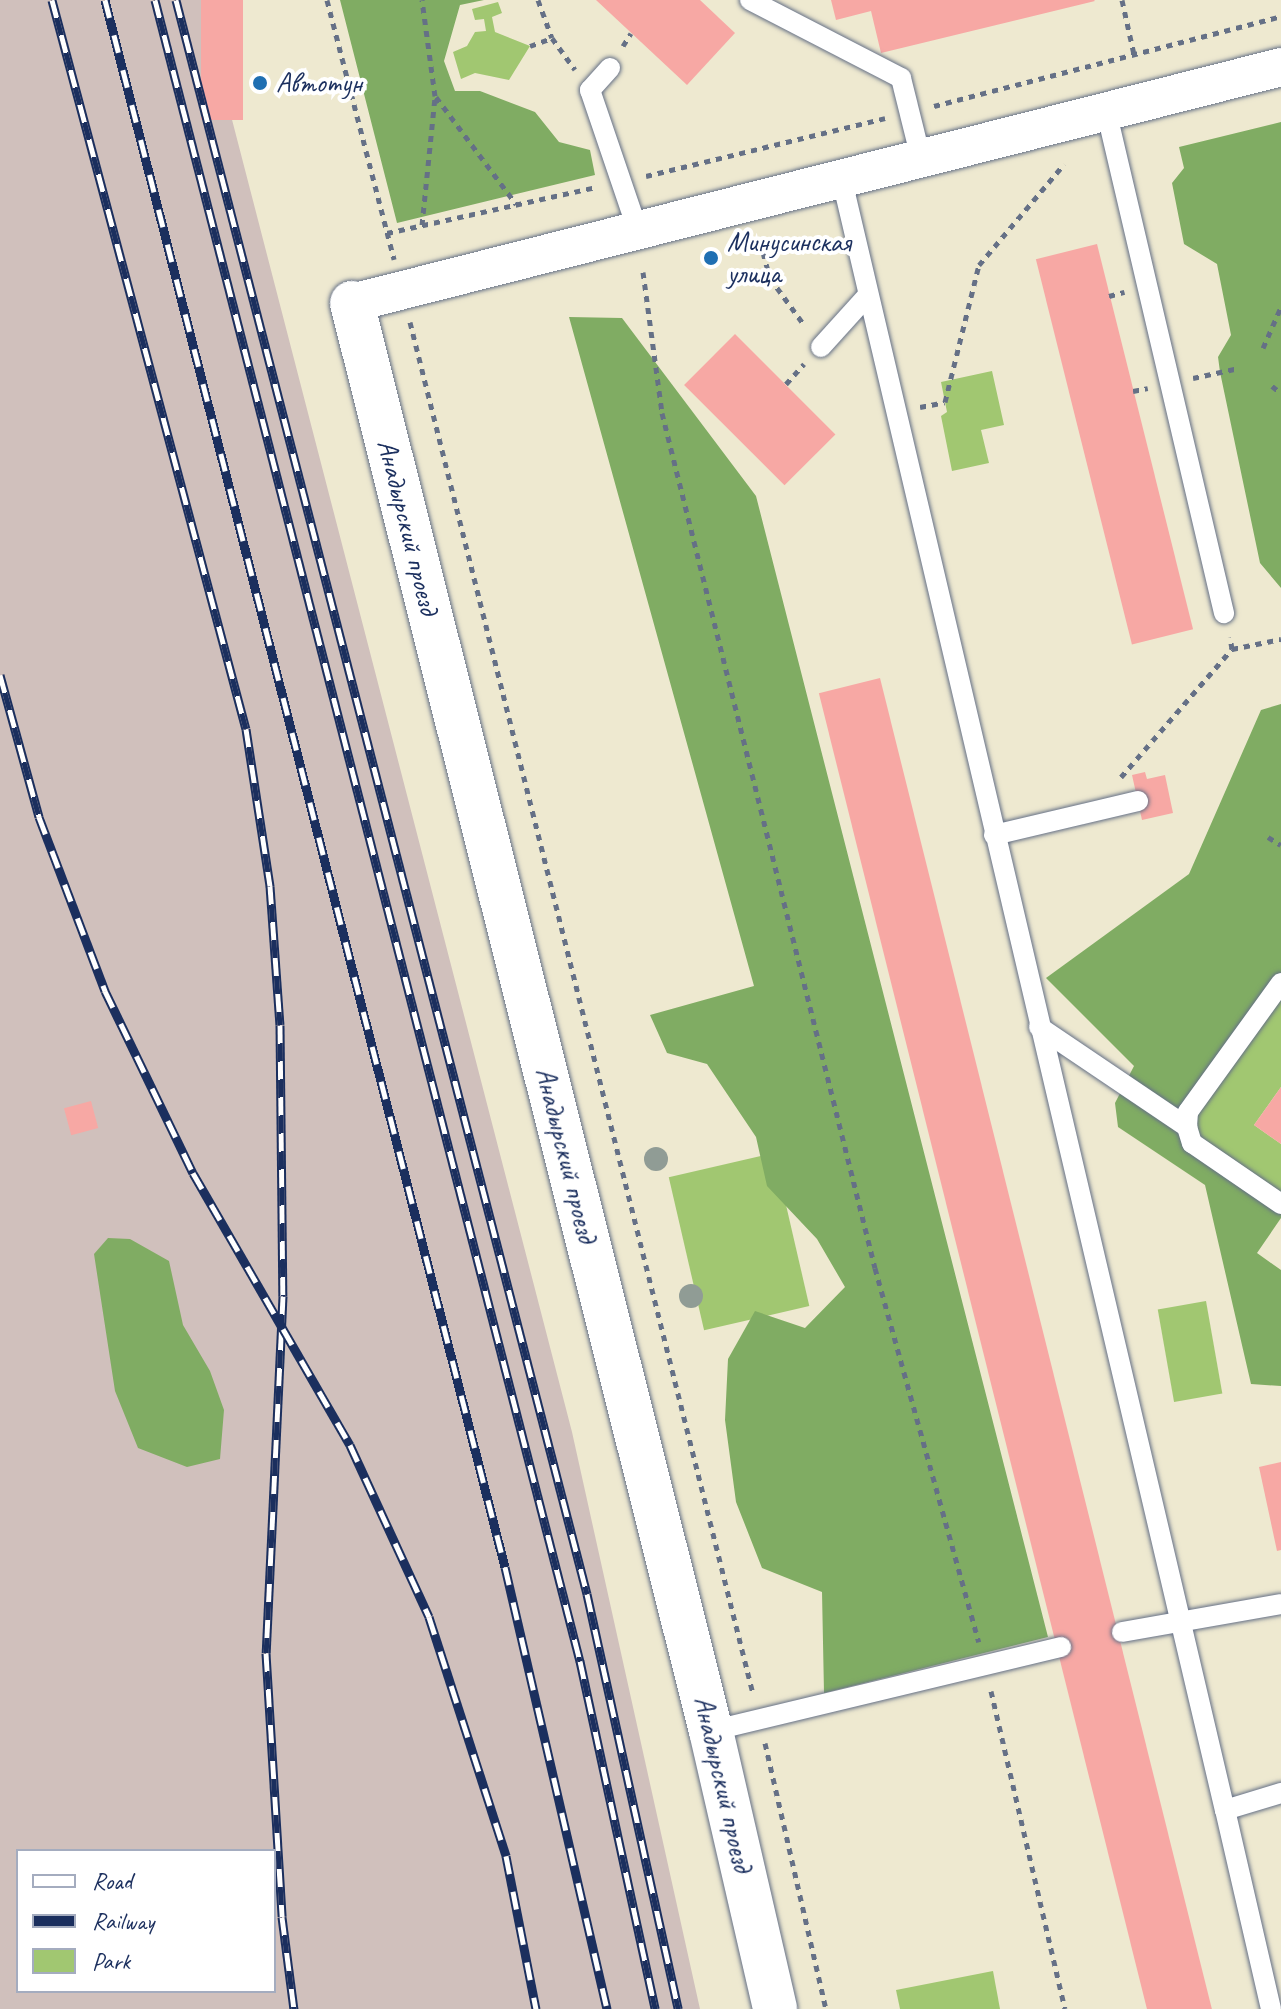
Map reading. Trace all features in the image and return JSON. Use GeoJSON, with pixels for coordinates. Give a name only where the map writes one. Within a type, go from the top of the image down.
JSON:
{"type":"FeatureCollection","features":[{"type":"Feature","properties":{"kind":"street"},"geometry":{"type":"LineString","coordinates":[[352,303],[920,155],[1281,67]]}},
{"type":"Feature","properties":{"kind":"street","name":"Анадырский проезд"},"geometry":{"type":"LineString","coordinates":[[352,303],[711,1731],[775,2009]]}},
{"type":"Feature","properties":{"kind":"lane"},"geometry":{"type":"LineString","coordinates":[[750,0],[901,78],[920,155]]}},
{"type":"Feature","properties":{"kind":"lane"},"geometry":{"type":"LineString","coordinates":[[610,68],[590,90],[637,228]]}},
{"type":"Feature","properties":{"kind":"lane"},"geometry":{"type":"LineString","coordinates":[[1106,110],[1224,613]]}},
{"type":"Feature","properties":{"kind":"lane"},"geometry":{"type":"LineString","coordinates":[[841,176],[1271,2009]]}},
{"type":"Feature","properties":{"kind":"lane"},"geometry":{"type":"LineString","coordinates":[[821,347],[868,295]]}},
{"type":"Feature","properties":{"kind":"lane"},"geometry":{"type":"LineString","coordinates":[[994,835],[1128,804]]}},
{"type":"Feature","properties":{"kind":"lane"},"geometry":{"type":"LineString","coordinates":[[1281,983],[1188,1112],[1187,1127],[1192,1143],[1281,1204]]}},
{"type":"Feature","properties":{"kind":"lane"},"geometry":{"type":"LineString","coordinates":[[1039,1027],[1187,1127]]}},
{"type":"Feature","properties":{"kind":"lane"},"geometry":{"type":"LineString","coordinates":[[1122,1632],[1179,1625],[1281,1604]]}},
{"type":"Feature","properties":{"kind":"lane"},"geometry":{"type":"LineString","coordinates":[[711,1731],[1061,1647]]}},
{"type":"Feature","properties":{"kind":"lane"},"geometry":{"type":"LineString","coordinates":[[1225,1810],[1281,1793]]}},
{"type":"Feature","properties":{"kind":"path"},"geometry":{"type":"LineString","coordinates":[[327,0],[760,1720],[826,2009]]}},
{"type":"Feature","properties":{"kind":"path"},"geometry":{"type":"LineString","coordinates":[[422,0],[435,96],[422,226]]}},
{"type":"Feature","properties":{"kind":"path"},"geometry":{"type":"LineString","coordinates":[[538,0],[552,38],[590,90]]}},
{"type":"Feature","properties":{"kind":"path"},"geometry":{"type":"LineString","coordinates":[[1122,0],[1134,54]]}},
{"type":"Feature","properties":{"kind":"path"},"geometry":{"type":"LineString","coordinates":[[910,112],[1281,16]]}},
{"type":"Feature","properties":{"kind":"path"},"geometry":{"type":"LineString","coordinates":[[530,46],[552,38]]}},
{"type":"Feature","properties":{"kind":"path"},"geometry":{"type":"LineString","coordinates":[[435,96],[516,205]]}},
{"type":"Feature","properties":{"kind":"path"},"geometry":{"type":"LineString","coordinates":[[945,402],[979,265],[1064,164]]}},
{"type":"Feature","properties":{"kind":"path"},"geometry":{"type":"LineString","coordinates":[[760,241],[770,278],[821,347]]}},
{"type":"Feature","properties":{"kind":"path"},"geometry":{"type":"LineString","coordinates":[[643,272],[662,413],[875,1268],[985,1665],[1065,2009]]}},
{"type":"Feature","properties":{"kind":"path"},"geometry":{"type":"LineString","coordinates":[[1263,348],[1281,307]]}},
{"type":"Feature","properties":{"kind":"path"},"geometry":{"type":"LineString","coordinates":[[1220,372],[1239,368]]}},
{"type":"Feature","properties":{"kind":"path"},"geometry":{"type":"LineString","coordinates":[[1272,386],[1281,393]]}},
{"type":"Feature","properties":{"kind":"path"},"geometry":{"type":"LineString","coordinates":[[1224,613],[1232,649]]}},
{"type":"Feature","properties":{"kind":"path"},"geometry":{"type":"LineString","coordinates":[[1128,804],[1117,782],[1232,649],[1281,639]]}},
{"type":"Feature","properties":{"kind":"path"},"geometry":{"type":"LineString","coordinates":[[1268,837],[1281,845]]}},
{"type":"Feature","properties":{"kind":"shaded area"},"geometry":{"type":"Polygon","coordinates":[[[0,0],[201,0],[572,1432],[700,2009],[0,2009],[0,0]]]}},
{"type":"Feature","properties":{"kind":"green space"},"geometry":{"type":"Polygon","coordinates":[[[340,0],[484,0],[460,5],[444,61],[455,91],[480,91],[535,112],[559,142],[590,150],[595,175],[397,223],[340,0]]]}},
{"type":"Feature","properties":{"kind":"green space"},"geometry":{"type":"Polygon","coordinates":[[[498,2],[502,13],[492,17],[495,32],[530,46],[509,80],[475,73],[461,79],[453,52],[467,46],[475,32],[486,31],[484,19],[475,20],[472,9],[498,2]]]}},
{"type":"Feature","properties":{"kind":"green space"},"geometry":{"type":"Polygon","coordinates":[[[1281,122],[1281,588],[1260,563],[1220,372],[1218,357],[1231,335],[1217,264],[1184,244],[1172,183],[1184,168],[1179,147],[1281,122]]]}},
{"type":"Feature","properties":{"kind":"green space"},"geometry":{"type":"Polygon","coordinates":[[[569,317],[622,318],[756,496],[1048,1637],[824,1693],[822,1592],[762,1568],[736,1502],[725,1420],[728,1359],[755,1311],[805,1328],[845,1287],[817,1239],[767,1186],[756,1137],[707,1064],[667,1053],[650,1015],[754,986],[569,317]]]}},
{"type":"Feature","properties":{"kind":"green space"},"geometry":{"type":"Polygon","coordinates":[[[992,371],[1004,425],[981,430],[989,463],[952,471],[941,416],[947,412],[941,382],[992,371]]]}},
{"type":"Feature","properties":{"kind":"green space"},"geometry":{"type":"Polygon","coordinates":[[[1281,704],[1281,983],[1187,1127],[1281,1204],[1281,1218],[1257,1253],[1281,1270],[1281,1386],[1251,1384],[1205,1185],[1118,1127],[1115,1103],[1134,1066],[1046,978],[1189,874],[1261,710],[1281,704]]]}},
{"type":"Feature","properties":{"kind":"green space"},"geometry":{"type":"Polygon","coordinates":[[[1281,983],[1281,1087],[1254,1125],[1281,1144],[1281,1204],[1192,1143],[1189,1112],[1281,983]]]}},
{"type":"Feature","properties":{"kind":"green space"},"geometry":{"type":"Polygon","coordinates":[[[774,1153],[809,1306],[704,1330],[669,1177],[774,1153]]]}},
{"type":"Feature","properties":{"kind":"green space"},"geometry":{"type":"Polygon","coordinates":[[[108,1238],[130,1239],[169,1261],[183,1325],[210,1371],[224,1410],[220,1459],[187,1467],[138,1448],[115,1391],[94,1254],[108,1238]]]}},
{"type":"Feature","properties":{"kind":"green space"},"geometry":{"type":"Polygon","coordinates":[[[1206,1301],[1222,1394],[1174,1402],[1158,1310],[1206,1301]]]}},
{"type":"Feature","properties":{"kind":"green space"},"geometry":{"type":"Polygon","coordinates":[[[993,1971],[1000,2009],[900,2009],[896,1990],[993,1971]]]}},
{"type":"Feature","properties":{"kind":"building"},"geometry":{"type":"Polygon","coordinates":[[[201,0],[243,0],[243,120],[201,120],[201,0]]]}},
{"type":"Feature","properties":{"kind":"building"},"geometry":{"type":"Polygon","coordinates":[[[596,0],[700,0],[735,33],[687,85],[596,0]]]}},
{"type":"Feature","properties":{"kind":"building"},"geometry":{"type":"Polygon","coordinates":[[[831,0],[1095,1],[881,53],[871,11],[836,20],[831,0]]]}},
{"type":"Feature","properties":{"kind":"building"},"geometry":{"type":"Polygon","coordinates":[[[1097,244],[1193,629],[1132,644],[1036,259],[1097,244]]]}},
{"type":"Feature","properties":{"kind":"building"},"geometry":{"type":"Polygon","coordinates":[[[735,334],[835,434],[784,485],[684,385],[735,334]]]}},
{"type":"Feature","properties":{"kind":"building"},"geometry":{"type":"Polygon","coordinates":[[[880,678],[1212,2009],[1147,2009],[819,693],[880,678]]]}},
{"type":"Feature","properties":{"kind":"building"},"geometry":{"type":"Polygon","coordinates":[[[1145,772],[1147,779],[1165,775],[1173,813],[1142,820],[1132,775],[1145,772]]]}},
{"type":"Feature","properties":{"kind":"building"},"geometry":{"type":"Polygon","coordinates":[[[1281,1087],[1281,1144],[1254,1125],[1281,1087]]]}},
{"type":"Feature","properties":{"kind":"building"},"geometry":{"type":"Polygon","coordinates":[[[91,1101],[98,1128],[71,1135],[64,1108],[91,1101]]]}},
{"type":"Feature","properties":{"kind":"building"},"geometry":{"type":"Polygon","coordinates":[[[1281,1462],[1281,1550],[1277,1551],[1259,1467],[1281,1462]]]}},
{"type":"Feature","properties":{"kind":"railway"},"geometry":{"type":"LineString","coordinates":[[52,0],[246,729],[270,886],[280,1025],[283,1296],[266,1653],[282,1917],[294,2009]]}},
{"type":"Feature","properties":{"kind":"railway"},"geometry":{"type":"LineString","coordinates":[[105,0],[505,1567],[607,2009]]}},
{"type":"Feature","properties":{"kind":"railway"},"geometry":{"type":"LineString","coordinates":[[155,0],[580,1661],[655,2009]]}},
{"type":"Feature","properties":{"kind":"railway"},"geometry":{"type":"LineString","coordinates":[[176,0],[587,1594],[678,2009]]}},
{"type":"Feature","properties":{"kind":"railway"},"geometry":{"type":"LineString","coordinates":[[0,675],[39,817],[105,991],[193,1173],[350,1445],[429,1617],[506,1856],[536,2009]]}},
{"type":"Feature","properties":{"kind":"place","name":"Автотун"},"geometry":{"type":"Point","coordinates":[260,83]}},
{"type":"Feature","properties":{"kind":"place","name":"Минусинская улица"},"geometry":{"type":"Point","coordinates":[711,258]}}]}
